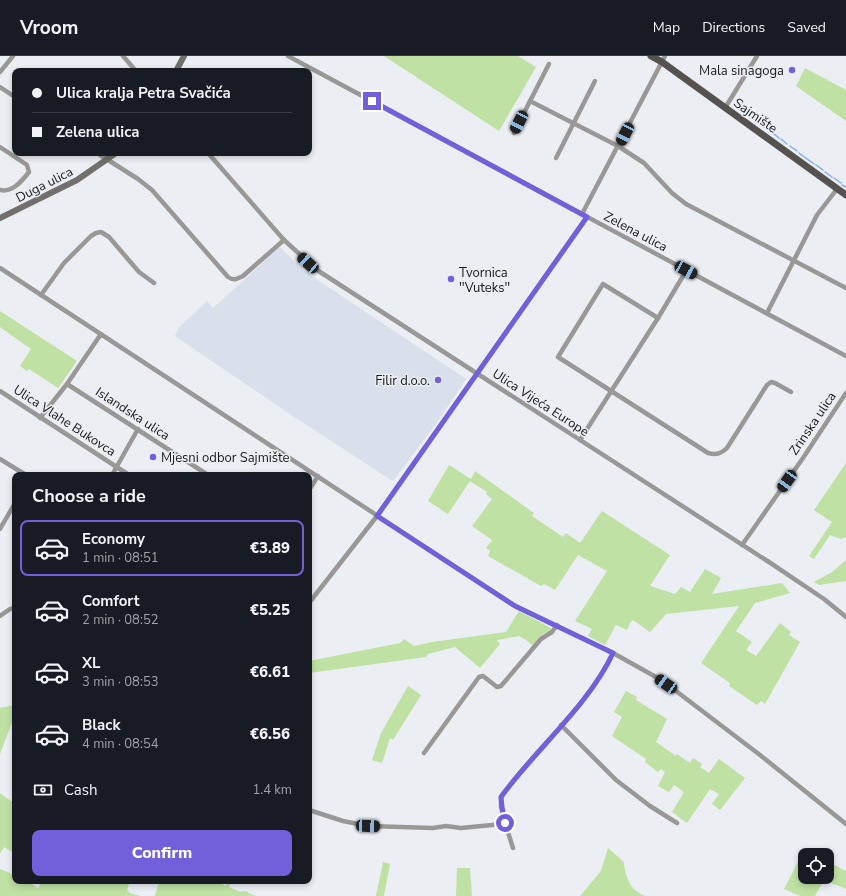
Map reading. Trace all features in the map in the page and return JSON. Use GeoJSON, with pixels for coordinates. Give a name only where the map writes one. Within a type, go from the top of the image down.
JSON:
{"type":"FeatureCollection","features":[{"type":"Feature","properties":{"kind":"main road"},"geometry":{"type":"LineString","coordinates":[[178,68],[184,56]]}},
{"type":"Feature","properties":{"kind":"main road","name":"Sajmište"},"geometry":{"type":"LineString","coordinates":[[651,56],[663,59],[725,108],[846,195]]}},
{"type":"Feature","properties":{"kind":"main road","name":"Duga ulica"},"geometry":{"type":"LineString","coordinates":[[0,218],[77,180],[113,156]]}},
{"type":"Feature","properties":{"kind":"street"},"geometry":{"type":"LineString","coordinates":[[0,72],[13,56]]}},
{"type":"Feature","properties":{"kind":"street"},"geometry":{"type":"LineString","coordinates":[[123,56],[133,68]]}},
{"type":"Feature","properties":{"kind":"street","name":"Zelena ulica"},"geometry":{"type":"LineString","coordinates":[[288,56],[310,68]]}},
{"type":"Feature","properties":{"kind":"street"},"geometry":{"type":"LineString","coordinates":[[725,108],[757,56]]}},
{"type":"Feature","properties":{"kind":"street"},"geometry":{"type":"LineString","coordinates":[[312,599],[377,516],[477,374],[585,215],[618,146],[663,59]]}},
{"type":"Feature","properties":{"kind":"street"},"geometry":{"type":"LineString","coordinates":[[514,133],[549,64]]}},
{"type":"Feature","properties":{"kind":"street","name":"Zelena ulica"},"geometry":{"type":"LineString","coordinates":[[312,69],[846,356]]}},
{"type":"Feature","properties":{"kind":"street"},"geometry":{"type":"LineString","coordinates":[[556,158],[595,81]]}},
{"type":"Feature","properties":{"kind":"street"},"geometry":{"type":"LineString","coordinates":[[0,87],[12,95]]}},
{"type":"Feature","properties":{"kind":"street"},"geometry":{"type":"LineString","coordinates":[[530,101],[618,146],[644,163],[672,193],[686,204],[846,288]]}},
{"type":"Feature","properties":{"kind":"street"},"geometry":{"type":"LineString","coordinates":[[0,147],[12,155]]}},
{"type":"Feature","properties":{"kind":"street"},"geometry":{"type":"LineString","coordinates":[[0,190],[6,191],[14,187],[21,182],[29,172],[27,165],[14,156]]}},
{"type":"Feature","properties":{"kind":"street"},"geometry":{"type":"LineString","coordinates":[[102,156],[138,179],[152,190],[232,280],[237,280],[243,276],[284,240]]}},
{"type":"Feature","properties":{"kind":"street","name":"Ulica Vijeća Europe"},"geometry":{"type":"LineString","coordinates":[[211,156],[284,240],[308,263],[818,595],[846,617]]}},
{"type":"Feature","properties":{"kind":"street"},"geometry":{"type":"LineString","coordinates":[[767,313],[795,261],[817,215],[837,189]]}},
{"type":"Feature","properties":{"kind":"street"},"geometry":{"type":"LineString","coordinates":[[41,295],[64,263],[91,236],[101,232],[109,237],[139,272],[154,283]]}},
{"type":"Feature","properties":{"kind":"street"},"geometry":{"type":"LineString","coordinates":[[0,268],[312,472]]}},
{"type":"Feature","properties":{"kind":"street"},"geometry":{"type":"LineString","coordinates":[[580,440],[658,318],[686,270]]}},
{"type":"Feature","properties":{"kind":"street"},"geometry":{"type":"LineString","coordinates":[[658,318],[603,284],[558,357],[708,453],[713,454],[719,454],[727,448],[767,385],[771,382],[775,383],[790,392]]}},
{"type":"Feature","properties":{"kind":"street"},"geometry":{"type":"LineString","coordinates":[[40,418],[67,384],[101,334]]}},
{"type":"Feature","properties":{"kind":"street","name":"Islandska ulica"},"geometry":{"type":"LineString","coordinates":[[67,384],[203,472]]}},
{"type":"Feature","properties":{"kind":"street","name":"Ulica Vlahe Bukovca"},"geometry":{"type":"LineString","coordinates":[[0,391],[124,472]]}},
{"type":"Feature","properties":{"kind":"street","name":"Zrinska ulica"},"geometry":{"type":"LineString","coordinates":[[742,545],[846,393]]}},
{"type":"Feature","properties":{"kind":"street","name":"Ulica Vlahe Bukovca"},"geometry":{"type":"LineString","coordinates":[[114,472],[138,429]]}},
{"type":"Feature","properties":{"kind":"street"},"geometry":{"type":"LineString","coordinates":[[0,459],[21,472]]}},
{"type":"Feature","properties":{"kind":"street"},"geometry":{"type":"LineString","coordinates":[[312,472],[515,606],[613,653],[656,677],[846,824]]}},
{"type":"Feature","properties":{"kind":"street"},"geometry":{"type":"LineString","coordinates":[[312,485],[318,476]]}},
{"type":"Feature","properties":{"kind":"street"},"geometry":{"type":"LineString","coordinates":[[0,529],[12,508]]}},
{"type":"Feature","properties":{"kind":"street"},"geometry":{"type":"LineString","coordinates":[[0,616],[12,609]]}},
{"type":"Feature","properties":{"kind":"street"},"geometry":{"type":"LineString","coordinates":[[424,753],[477,679],[483,676],[496,686],[502,686],[541,639],[552,632],[557,625]]}},
{"type":"Feature","properties":{"kind":"street"},"geometry":{"type":"LineString","coordinates":[[513,848],[505,823],[501,797],[598,680],[613,653]]}},
{"type":"Feature","properties":{"kind":"street"},"geometry":{"type":"LineString","coordinates":[[562,725],[616,780],[677,823]]}},
{"type":"Feature","properties":{"kind":"street"},"geometry":{"type":"LineString","coordinates":[[312,811],[343,821],[368,826],[433,828],[446,826],[461,828],[492,826],[505,823]]}},
{"type":"Feature","properties":{"kind":"shaded area","name":"Filir d.o.o."},"geometry":{"type":"Polygon","coordinates":[[[280,247],[304,271],[466,379],[438,421],[393,481],[294,417],[175,336],[179,327],[207,301],[213,308],[280,247]]]}},
{"type":"Feature","properties":{"kind":"green space"},"geometry":{"type":"Polygon","coordinates":[[[384,56],[518,56],[536,67],[499,131],[384,56]]]}},
{"type":"Feature","properties":{"kind":"green space"},"geometry":{"type":"Polygon","coordinates":[[[805,68],[846,90],[846,121],[796,86],[805,68]]]}},
{"type":"Feature","properties":{"kind":"green space"},"geometry":{"type":"Polygon","coordinates":[[[0,311],[77,361],[58,388],[29,369],[27,371],[20,366],[31,349],[0,327],[0,311]]]}},
{"type":"Feature","properties":{"kind":"green space"},"geometry":{"type":"Polygon","coordinates":[[[846,463],[846,537],[841,539],[830,535],[814,559],[809,556],[832,522],[814,510],[846,463]]]}},
{"type":"Feature","properties":{"kind":"green space"},"geometry":{"type":"Polygon","coordinates":[[[449,465],[471,479],[475,471],[534,513],[532,516],[563,537],[566,533],[580,543],[602,511],[670,555],[650,586],[675,594],[681,587],[690,592],[705,569],[721,578],[712,594],[782,583],[790,593],[755,603],[736,631],[752,642],[746,650],[756,656],[780,623],[791,632],[789,635],[800,642],[765,704],[761,701],[757,705],[729,686],[730,683],[701,663],[739,606],[666,614],[650,632],[633,620],[627,630],[616,625],[605,645],[588,636],[592,629],[575,621],[607,571],[578,555],[555,590],[544,584],[541,586],[488,556],[490,551],[486,548],[492,540],[472,526],[492,499],[486,494],[487,492],[470,481],[448,514],[428,501],[449,465]]]}},
{"type":"Feature","properties":{"kind":"green space"},"geometry":{"type":"Polygon","coordinates":[[[846,560],[846,581],[819,585],[814,582],[832,572],[846,560]]]}},
{"type":"Feature","properties":{"kind":"green space"},"geometry":{"type":"Polygon","coordinates":[[[519,611],[551,628],[551,631],[543,634],[533,646],[519,636],[497,640],[500,644],[480,668],[455,647],[428,654],[426,657],[312,673],[312,660],[400,643],[404,639],[414,646],[432,642],[506,632],[519,611]]]}},
{"type":"Feature","properties":{"kind":"green space"},"geometry":{"type":"Polygon","coordinates":[[[408,686],[421,695],[393,740],[390,738],[382,763],[372,760],[381,733],[408,686]]]}},
{"type":"Feature","properties":{"kind":"green space"},"geometry":{"type":"Polygon","coordinates":[[[626,691],[637,697],[636,700],[667,719],[656,742],[676,756],[677,754],[690,763],[693,758],[702,764],[700,767],[709,773],[719,759],[745,778],[720,810],[712,804],[719,794],[710,789],[687,823],[672,812],[684,792],[674,785],[669,792],[658,786],[665,772],[661,769],[658,772],[645,762],[646,759],[612,736],[622,717],[614,712],[626,691]]]}},
{"type":"Feature","properties":{"kind":"green space"},"geometry":{"type":"Polygon","coordinates":[[[12,706],[12,722],[0,754],[0,708],[12,706]]]}},
{"type":"Feature","properties":{"kind":"green space"},"geometry":{"type":"Polygon","coordinates":[[[0,793],[12,802],[12,852],[4,847],[0,854],[0,793]]]}},
{"type":"Feature","properties":{"kind":"green space"},"geometry":{"type":"Polygon","coordinates":[[[608,848],[624,862],[627,876],[634,889],[645,896],[580,896],[601,871],[608,848]]]}},
{"type":"Feature","properties":{"kind":"green space"},"geometry":{"type":"Polygon","coordinates":[[[383,862],[390,864],[384,896],[376,896],[383,862]]]}},
{"type":"Feature","properties":{"kind":"green space"},"geometry":{"type":"Polygon","coordinates":[[[798,862],[798,884],[822,884],[815,896],[800,896],[784,889],[798,862]]]}},
{"type":"Feature","properties":{"kind":"green space"},"geometry":{"type":"Polygon","coordinates":[[[834,865],[846,871],[846,889],[834,884],[834,865]]]}},
{"type":"Feature","properties":{"kind":"green space"},"geometry":{"type":"Polygon","coordinates":[[[457,868],[470,868],[472,896],[456,896],[457,868]]]}},
{"type":"Feature","properties":{"kind":"green space"},"geometry":{"type":"Polygon","coordinates":[[[0,869],[12,874],[12,884],[32,884],[38,888],[40,884],[129,884],[127,890],[130,893],[140,896],[0,896],[0,869]]]}},
{"type":"Feature","properties":{"kind":"green space"},"geometry":{"type":"Polygon","coordinates":[[[158,884],[221,884],[226,886],[226,884],[230,884],[229,887],[240,892],[245,891],[256,896],[155,896],[158,884]]]}},
{"type":"Feature","properties":{"kind":"waterway"},"geometry":{"type":"LineString","coordinates":[[734,105],[747,114]]}},
{"type":"Feature","properties":{"kind":"waterway"},"geometry":{"type":"LineString","coordinates":[[750,116],[761,125]]}},
{"type":"Feature","properties":{"kind":"waterway"},"geometry":{"type":"LineString","coordinates":[[763,126],[771,132]]}},
{"type":"Feature","properties":{"kind":"waterway"},"geometry":{"type":"LineString","coordinates":[[773,133],[779,138]]}},
{"type":"Feature","properties":{"kind":"waterway"},"geometry":{"type":"LineString","coordinates":[[781,139],[787,144]]}},
{"type":"Feature","properties":{"kind":"waterway"},"geometry":{"type":"LineString","coordinates":[[790,146],[797,151]]}},
{"type":"Feature","properties":{"kind":"waterway"},"geometry":{"type":"LineString","coordinates":[[799,153],[814,164]]}},
{"type":"Feature","properties":{"kind":"waterway"},"geometry":{"type":"LineString","coordinates":[[816,165],[823,170]]}},
{"type":"Feature","properties":{"kind":"waterway"},"geometry":{"type":"LineString","coordinates":[[825,172],[832,177]]}},
{"type":"Feature","properties":{"kind":"waterway"},"geometry":{"type":"LineString","coordinates":[[834,178],[841,183]]}},
{"type":"Feature","properties":{"kind":"waterway"},"geometry":{"type":"LineString","coordinates":[[842,185],[846,187]]}},
{"type":"Feature","properties":{"kind":"place","name":"Mala sinagoga"},"geometry":{"type":"Point","coordinates":[792,70]}},
{"type":"Feature","properties":{"kind":"place","name":"Tvornica ''Vuteks''"},"geometry":{"type":"Point","coordinates":[451,279]}},
{"type":"Feature","properties":{"kind":"place","name":"Filir d.o.o."},"geometry":{"type":"Point","coordinates":[438,380]}},
{"type":"Feature","properties":{"kind":"place","name":"Mjesni odbor Sajmište"},"geometry":{"type":"Point","coordinates":[153,457]}},
{"type":"Feature","properties":{"kind":"route"},"geometry":{"type":"LineString","coordinates":[[372,101],[587,217],[377,516],[515,606],[613,653],[598,680],[501,797],[505,823]]}}]}
